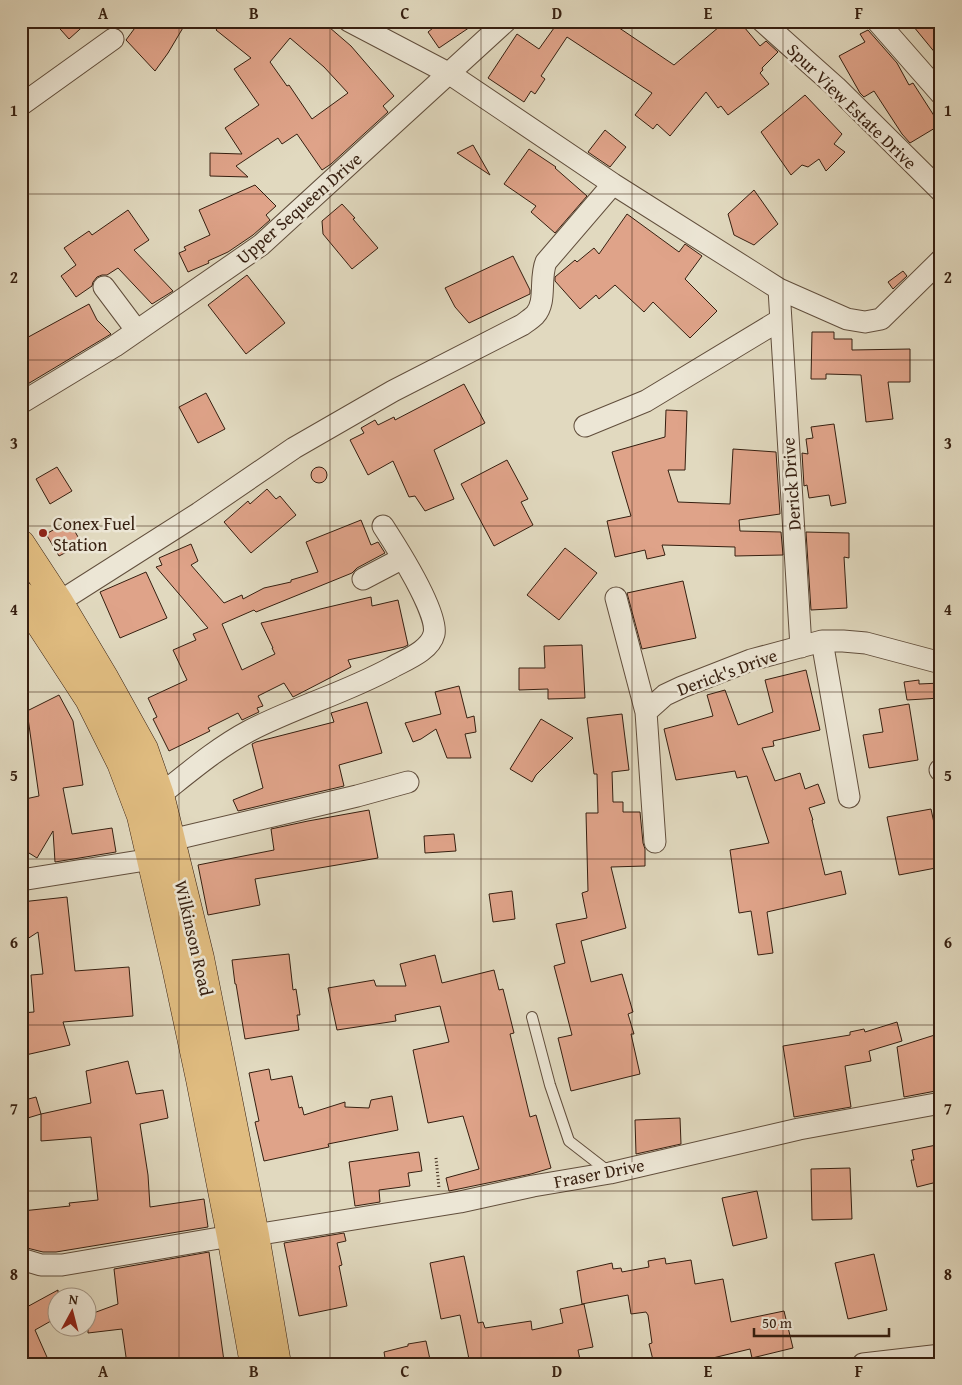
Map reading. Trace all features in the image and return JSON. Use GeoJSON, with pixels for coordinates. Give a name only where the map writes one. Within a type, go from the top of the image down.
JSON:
{"type":"FeatureCollection","features":[{"type":"Feature","properties":{"kind":"main road","name":"Wilkinson Road"},"geometry":{"type":"LineString","coordinates":[[21,544],[60,602],[144,749],[160,795],[200,958],[243,1235],[254,1364]]}},
{"type":"Feature","properties":{"kind":"main road","name":"Wilkinson Road"},"geometry":{"type":"LineString","coordinates":[[21,595],[89,699],[121,762],[141,816],[243,1235],[278,1364]]}},
{"type":"Feature","properties":{"kind":"street"},"geometry":{"type":"LineString","coordinates":[[349,21],[450,74],[613,184],[779,289],[847,319],[865,322],[881,319],[941,260]]}},
{"type":"Feature","properties":{"kind":"street","name":"Upper Sequeen Drive"},"geometry":{"type":"LineString","coordinates":[[21,403],[115,346],[261,245],[506,21]]}},
{"type":"Feature","properties":{"kind":"street","name":"Spur View Estate Drive"},"geometry":{"type":"LineString","coordinates":[[762,21],[836,87],[941,191]]}},
{"type":"Feature","properties":{"kind":"street"},"geometry":{"type":"LineString","coordinates":[[877,21],[941,94]]}},
{"type":"Feature","properties":{"kind":"street"},"geometry":{"type":"LineString","coordinates":[[21,105],[113,39]]}},
{"type":"Feature","properties":{"kind":"street"},"geometry":{"type":"LineString","coordinates":[[60,602],[199,513],[294,448],[393,391],[522,325],[535,315],[541,305],[542,270],[546,262],[613,184]]}},
{"type":"Feature","properties":{"kind":"street"},"geometry":{"type":"LineString","coordinates":[[104,287],[137,331]]}},
{"type":"Feature","properties":{"kind":"street","name":"Derick Drive"},"geometry":{"type":"LineString","coordinates":[[779,289],[800,646]]}},
{"type":"Feature","properties":{"kind":"street"},"geometry":{"type":"LineString","coordinates":[[585,426],[646,400],[780,320]]}},
{"type":"Feature","properties":{"kind":"street"},"geometry":{"type":"LineString","coordinates":[[160,795],[219,749],[247,732],[383,672],[430,644],[435,633],[434,621],[403,558],[384,526]]}},
{"type":"Feature","properties":{"kind":"street"},"geometry":{"type":"LineString","coordinates":[[363,579],[403,558]]}},
{"type":"Feature","properties":{"kind":"street"},"geometry":{"type":"LineString","coordinates":[[616,598],[646,712],[655,842]]}},
{"type":"Feature","properties":{"kind":"street"},"geometry":{"type":"LineString","coordinates":[[822,641],[849,797]]}},
{"type":"Feature","properties":{"kind":"street","name":"Derick's Drive"},"geometry":{"type":"LineString","coordinates":[[646,712],[665,695],[682,687],[751,660],[822,641],[866,643],[941,663]]}},
{"type":"Feature","properties":{"kind":"street"},"geometry":{"type":"LineString","coordinates":[[171,840],[408,782]]}},
{"type":"Feature","properties":{"kind":"street"},"geometry":{"type":"LineString","coordinates":[[21,880],[152,858]]}},
{"type":"Feature","properties":{"kind":"street","name":"Fraser Drive"},"geometry":{"type":"LineString","coordinates":[[21,1259],[40,1265],[62,1265],[460,1202],[533,1186],[610,1173],[799,1129],[941,1103]]}},
{"type":"Feature","properties":{"kind":"street"},"geometry":{"type":"LineString","coordinates":[[863,1364],[941,1355]]}},
{"type":"Feature","properties":{"kind":"lane"},"geometry":{"type":"LineString","coordinates":[[532,1017],[550,1085],[569,1141],[610,1173]]}},
{"type":"Feature","properties":{"kind":"path"},"geometry":{"type":"LineString","coordinates":[[436,1158],[440,1205]]}},
{"type":"Feature","properties":{"kind":"building"},"geometry":{"type":"Polygon","coordinates":[[[53,21],[89,21],[69,39],[53,21]]]}},
{"type":"Feature","properties":{"kind":"building"},"geometry":{"type":"Polygon","coordinates":[[[140,21],[187,21],[155,71],[126,40],[140,21]]]}},
{"type":"Feature","properties":{"kind":"building"},"geometry":{"type":"Polygon","coordinates":[[[223,21],[322,21],[351,46],[394,96],[383,106],[388,112],[322,170],[297,134],[282,144],[278,138],[236,166],[248,177],[210,176],[210,153],[242,154],[225,128],[259,105],[234,69],[251,58],[216,30],[223,21]],[[290,38],[270,62],[287,86],[289,85],[312,119],[348,93],[324,67],[290,38]]]}},
{"type":"Feature","properties":{"kind":"building"},"geometry":{"type":"Polygon","coordinates":[[[428,21],[479,21],[439,48],[428,32],[433,28],[428,21]]]}},
{"type":"Feature","properties":{"kind":"building"},"geometry":{"type":"Polygon","coordinates":[[[543,21],[609,21],[674,65],[726,21],[739,21],[760,46],[766,41],[778,52],[762,68],[763,70],[760,73],[769,84],[728,115],[721,106],[718,108],[706,92],[670,136],[657,124],[653,129],[635,115],[652,93],[567,37],[541,76],[545,79],[535,94],[531,91],[524,102],[488,78],[517,34],[539,49],[554,28],[543,21]]]}},
{"type":"Feature","properties":{"kind":"building"},"geometry":{"type":"Polygon","coordinates":[[[909,21],[941,21],[941,60],[909,21]]]}},
{"type":"Feature","properties":{"kind":"building"},"geometry":{"type":"Polygon","coordinates":[[[868,30],[897,63],[909,85],[913,83],[940,125],[910,143],[874,91],[864,97],[860,93],[839,56],[865,42],[860,34],[868,30]]]}},
{"type":"Feature","properties":{"kind":"building"},"geometry":{"type":"Polygon","coordinates":[[[805,95],[842,134],[834,144],[845,152],[826,171],[819,159],[808,167],[802,165],[791,175],[761,132],[805,95]]]}},
{"type":"Feature","properties":{"kind":"building"},"geometry":{"type":"Polygon","coordinates":[[[605,130],[626,147],[610,167],[588,152],[605,130]]]}},
{"type":"Feature","properties":{"kind":"building"},"geometry":{"type":"Polygon","coordinates":[[[473,145],[490,175],[457,153],[473,145]]]}},
{"type":"Feature","properties":{"kind":"building"},"geometry":{"type":"Polygon","coordinates":[[[529,149],[556,167],[587,196],[555,233],[531,212],[536,206],[504,184],[529,149]]]}},
{"type":"Feature","properties":{"kind":"building"},"geometry":{"type":"Polygon","coordinates":[[[255,185],[276,206],[266,215],[270,220],[253,235],[228,252],[188,272],[179,253],[186,250],[184,247],[210,235],[199,210],[255,185]]]}},
{"type":"Feature","properties":{"kind":"building"},"geometry":{"type":"Polygon","coordinates":[[[754,190],[778,224],[754,245],[734,235],[728,214],[754,190]]]}},
{"type":"Feature","properties":{"kind":"building"},"geometry":{"type":"Polygon","coordinates":[[[342,204],[378,248],[352,269],[323,234],[322,221],[342,204]]]}},
{"type":"Feature","properties":{"kind":"building"},"geometry":{"type":"Polygon","coordinates":[[[128,210],[149,240],[134,250],[173,291],[152,304],[118,268],[107,275],[97,277],[92,286],[76,297],[61,276],[76,265],[64,248],[89,231],[92,235],[128,210]]]}},
{"type":"Feature","properties":{"kind":"building"},"geometry":{"type":"Polygon","coordinates":[[[627,214],[679,252],[685,244],[702,256],[685,279],[717,311],[690,338],[653,302],[644,312],[615,285],[599,299],[596,295],[580,309],[555,281],[555,277],[575,260],[577,262],[594,248],[599,254],[627,214]]]}},
{"type":"Feature","properties":{"kind":"building"},"geometry":{"type":"Polygon","coordinates":[[[513,256],[530,290],[530,294],[469,323],[455,307],[445,288],[513,256]]]}},
{"type":"Feature","properties":{"kind":"building"},"geometry":{"type":"Polygon","coordinates":[[[903,271],[907,276],[893,289],[888,282],[903,271]]]}},
{"type":"Feature","properties":{"kind":"building"},"geometry":{"type":"Polygon","coordinates":[[[247,275],[285,323],[246,354],[208,305],[247,275]]]}},
{"type":"Feature","properties":{"kind":"building"},"geometry":{"type":"Polygon","coordinates":[[[89,304],[97,320],[111,334],[21,388],[21,341],[89,304]]]}},
{"type":"Feature","properties":{"kind":"building"},"geometry":{"type":"Polygon","coordinates":[[[812,332],[834,332],[834,339],[852,339],[852,350],[910,349],[910,382],[888,382],[893,419],[866,422],[861,375],[826,374],[826,379],[811,379],[812,332]]]}},
{"type":"Feature","properties":{"kind":"building"},"geometry":{"type":"Polygon","coordinates":[[[464,384],[485,423],[434,450],[454,499],[425,511],[415,496],[409,497],[393,461],[368,475],[350,440],[364,433],[361,428],[375,420],[378,425],[394,417],[395,420],[464,384]]]}},
{"type":"Feature","properties":{"kind":"building"},"geometry":{"type":"Polygon","coordinates":[[[206,393],[225,429],[198,443],[179,407],[206,393]]]}},
{"type":"Feature","properties":{"kind":"building"},"geometry":{"type":"Polygon","coordinates":[[[666,410],[687,411],[685,470],[668,470],[678,502],[730,504],[733,449],[776,452],[780,514],[739,520],[740,531],[781,532],[783,555],[735,556],[735,547],[662,545],[665,555],[647,559],[645,550],[615,557],[607,521],[631,516],[612,452],[665,437],[666,410]]]}},
{"type":"Feature","properties":{"kind":"building"},"geometry":{"type":"Polygon","coordinates":[[[834,424],[846,503],[831,506],[829,495],[809,498],[807,485],[804,486],[802,453],[808,454],[806,439],[813,438],[811,427],[834,424]]]}},
{"type":"Feature","properties":{"kind":"building"},"geometry":{"type":"Polygon","coordinates":[[[507,460],[528,499],[521,502],[533,525],[494,546],[461,484],[507,460]]]}},
{"type":"Feature","properties":{"kind":"building"},"geometry":{"type":"Polygon","coordinates":[[[57,467],[72,491],[50,504],[36,479],[57,467]]]}},
{"type":"Feature","properties":{"kind":"building"},"geometry":{"type":"Polygon","coordinates":[[[316,467],[322,467],[327,472],[325,481],[316,483],[311,478],[311,472],[316,467]]]}},
{"type":"Feature","properties":{"kind":"building"},"geometry":{"type":"Polygon","coordinates":[[[267,489],[276,499],[280,496],[296,515],[251,553],[224,522],[248,501],[250,504],[267,489]]]}},
{"type":"Feature","properties":{"kind":"building"},"geometry":{"type":"Polygon","coordinates":[[[361,520],[371,545],[378,542],[385,553],[357,568],[352,573],[222,624],[242,670],[275,654],[261,623],[371,597],[372,606],[398,600],[408,645],[348,660],[351,667],[293,697],[284,683],[258,696],[263,706],[257,708],[259,712],[242,720],[238,713],[208,728],[210,731],[169,751],[153,719],[157,717],[148,698],[187,680],[173,650],[196,640],[193,634],[208,628],[156,567],[162,565],[159,558],[191,544],[198,561],[191,565],[224,603],[242,595],[243,599],[264,588],[291,582],[291,580],[318,572],[306,542],[361,520]]]}},
{"type":"Feature","properties":{"kind":"building"},"geometry":{"type":"Polygon","coordinates":[[[69,521],[82,544],[59,556],[46,534],[69,521]]]}},
{"type":"Feature","properties":{"kind":"building"},"geometry":{"type":"Polygon","coordinates":[[[806,532],[849,533],[849,558],[844,557],[847,608],[811,610],[806,532]]]}},
{"type":"Feature","properties":{"kind":"building"},"geometry":{"type":"Polygon","coordinates":[[[565,548],[597,573],[559,620],[527,595],[565,548]]]}},
{"type":"Feature","properties":{"kind":"building"},"geometry":{"type":"Polygon","coordinates":[[[146,572],[167,618],[120,638],[100,592],[146,572]]]}},
{"type":"Feature","properties":{"kind":"building"},"geometry":{"type":"Polygon","coordinates":[[[683,581],[696,638],[642,649],[627,593],[683,581]]]}},
{"type":"Feature","properties":{"kind":"building"},"geometry":{"type":"Polygon","coordinates":[[[582,645],[585,698],[548,699],[548,689],[519,690],[519,668],[545,668],[544,646],[582,645]]]}},
{"type":"Feature","properties":{"kind":"building"},"geometry":{"type":"Polygon","coordinates":[[[806,670],[820,730],[773,741],[774,746],[762,748],[775,781],[800,773],[805,789],[818,784],[825,803],[809,808],[825,875],[841,871],[846,894],[767,912],[773,953],[758,955],[751,911],[739,913],[730,850],[769,843],[747,776],[737,778],[735,771],[676,780],[664,729],[713,716],[707,695],[725,690],[738,725],[773,712],[765,680],[806,670]]]}},
{"type":"Feature","properties":{"kind":"building"},"geometry":{"type":"Polygon","coordinates":[[[919,680],[919,684],[941,683],[941,698],[907,700],[904,682],[919,680]]]}},
{"type":"Feature","properties":{"kind":"building"},"geometry":{"type":"Polygon","coordinates":[[[459,686],[467,718],[474,716],[476,732],[465,734],[471,758],[447,758],[436,729],[413,742],[405,723],[441,714],[435,692],[459,686]]]}},
{"type":"Feature","properties":{"kind":"building"},"geometry":{"type":"Polygon","coordinates":[[[59,695],[73,721],[83,785],[63,788],[72,834],[112,828],[116,852],[55,862],[53,831],[37,858],[21,848],[21,800],[39,796],[27,711],[59,695]]]}},
{"type":"Feature","properties":{"kind":"building"},"geometry":{"type":"Polygon","coordinates":[[[367,702],[382,753],[339,765],[344,786],[238,811],[233,800],[263,788],[252,744],[334,722],[331,713],[367,702]]]}},
{"type":"Feature","properties":{"kind":"building"},"geometry":{"type":"Polygon","coordinates":[[[909,704],[918,760],[869,768],[863,735],[883,732],[879,709],[909,704]]]}},
{"type":"Feature","properties":{"kind":"building"},"geometry":{"type":"Polygon","coordinates":[[[622,714],[629,770],[612,772],[613,802],[623,802],[623,812],[640,812],[645,849],[645,866],[611,867],[626,928],[581,941],[591,982],[622,974],[633,1012],[628,1014],[634,1034],[631,1034],[640,1074],[571,1091],[558,1038],[572,1035],[554,966],[565,963],[556,924],[587,918],[582,893],[588,891],[586,813],[598,813],[597,774],[594,774],[587,718],[622,714]]]}},
{"type":"Feature","properties":{"kind":"building"},"geometry":{"type":"Polygon","coordinates":[[[541,719],[573,738],[536,775],[532,782],[510,769],[541,719]]]}},
{"type":"Feature","properties":{"kind":"building"},"geometry":{"type":"Polygon","coordinates":[[[931,809],[934,823],[941,821],[941,867],[899,875],[887,817],[931,809]]]}},
{"type":"Feature","properties":{"kind":"building"},"geometry":{"type":"Polygon","coordinates":[[[369,810],[378,858],[255,879],[260,905],[208,915],[198,865],[274,850],[271,829],[369,810]]]}},
{"type":"Feature","properties":{"kind":"building"},"geometry":{"type":"Polygon","coordinates":[[[454,834],[456,851],[425,853],[424,836],[454,834]]]}},
{"type":"Feature","properties":{"kind":"building"},"geometry":{"type":"Polygon","coordinates":[[[512,891],[515,919],[493,922],[489,894],[512,891]]]}},
{"type":"Feature","properties":{"kind":"building"},"geometry":{"type":"Polygon","coordinates":[[[67,897],[75,971],[129,967],[133,1016],[63,1022],[70,1045],[21,1056],[21,1013],[34,1012],[31,975],[43,974],[38,932],[21,943],[21,902],[67,897]]]}},
{"type":"Feature","properties":{"kind":"building"},"geometry":{"type":"Polygon","coordinates":[[[289,954],[293,990],[296,989],[300,1015],[297,1015],[299,1030],[245,1039],[232,960],[289,954]]]}},
{"type":"Feature","properties":{"kind":"building"},"geometry":{"type":"Polygon","coordinates":[[[435,955],[442,983],[494,970],[499,990],[503,989],[514,1033],[510,1034],[530,1117],[536,1115],[551,1168],[449,1191],[446,1178],[479,1169],[463,1116],[428,1123],[413,1050],[449,1042],[440,1006],[395,1015],[396,1021],[337,1030],[328,988],[374,980],[376,986],[406,986],[400,964],[435,955]]]}},
{"type":"Feature","properties":{"kind":"building"},"geometry":{"type":"Polygon","coordinates":[[[897,1022],[902,1041],[869,1051],[871,1061],[845,1066],[851,1107],[794,1117],[783,1046],[850,1035],[850,1032],[864,1029],[865,1032],[897,1022]]]}},
{"type":"Feature","properties":{"kind":"building"},"geometry":{"type":"Polygon","coordinates":[[[941,1033],[941,1090],[904,1097],[897,1047],[941,1033]]]}},
{"type":"Feature","properties":{"kind":"building"},"geometry":{"type":"Polygon","coordinates":[[[128,1061],[136,1094],[163,1090],[168,1118],[140,1124],[148,1175],[150,1207],[204,1199],[208,1227],[56,1252],[43,1252],[27,1248],[22,1211],[70,1206],[69,1203],[98,1200],[91,1137],[41,1141],[41,1114],[91,1103],[86,1071],[128,1061]]]}},
{"type":"Feature","properties":{"kind":"building"},"geometry":{"type":"Polygon","coordinates":[[[269,1069],[271,1080],[292,1076],[299,1108],[302,1107],[304,1115],[345,1102],[345,1107],[369,1108],[371,1100],[392,1096],[398,1130],[328,1144],[329,1147],[264,1161],[255,1122],[259,1121],[249,1073],[269,1069]]]}},
{"type":"Feature","properties":{"kind":"building"},"geometry":{"type":"Polygon","coordinates":[[[36,1097],[41,1114],[21,1120],[21,1101],[36,1097]]]}},
{"type":"Feature","properties":{"kind":"building"},"geometry":{"type":"Polygon","coordinates":[[[680,1118],[681,1144],[636,1154],[635,1120],[680,1118]]]}},
{"type":"Feature","properties":{"kind":"building"},"geometry":{"type":"Polygon","coordinates":[[[941,1144],[941,1181],[917,1187],[911,1160],[914,1160],[912,1150],[941,1144]]]}},
{"type":"Feature","properties":{"kind":"building"},"geometry":{"type":"Polygon","coordinates":[[[419,1152],[422,1171],[408,1173],[410,1186],[379,1190],[380,1202],[355,1206],[349,1162],[419,1152]]]}},
{"type":"Feature","properties":{"kind":"building"},"geometry":{"type":"Polygon","coordinates":[[[850,1168],[852,1219],[812,1220],[811,1169],[850,1168]]]}},
{"type":"Feature","properties":{"kind":"building"},"geometry":{"type":"Polygon","coordinates":[[[757,1191],[767,1238],[733,1246],[722,1198],[757,1191]]]}},
{"type":"Feature","properties":{"kind":"building"},"geometry":{"type":"Polygon","coordinates":[[[344,1233],[346,1241],[337,1243],[342,1265],[339,1266],[347,1306],[299,1316],[284,1243],[344,1233]]]}},
{"type":"Feature","properties":{"kind":"building"},"geometry":{"type":"Polygon","coordinates":[[[209,1252],[224,1361],[201,1364],[127,1364],[122,1329],[98,1332],[98,1311],[118,1304],[114,1269],[209,1252]]]}},
{"type":"Feature","properties":{"kind":"building"},"geometry":{"type":"Polygon","coordinates":[[[874,1254],[887,1310],[848,1319],[835,1263],[874,1254]]]}},
{"type":"Feature","properties":{"kind":"building"},"geometry":{"type":"Polygon","coordinates":[[[464,1256],[478,1323],[483,1322],[485,1328],[531,1321],[532,1330],[563,1323],[560,1309],[584,1304],[593,1347],[578,1350],[581,1364],[470,1364],[460,1315],[441,1319],[430,1263],[464,1256]]]}},
{"type":"Feature","properties":{"kind":"building"},"geometry":{"type":"Polygon","coordinates":[[[665,1258],[666,1264],[691,1260],[695,1284],[723,1279],[731,1322],[784,1311],[793,1348],[752,1358],[750,1349],[688,1364],[654,1364],[649,1344],[652,1343],[648,1315],[646,1312],[631,1314],[628,1295],[582,1304],[577,1271],[612,1263],[613,1269],[621,1268],[622,1272],[649,1267],[648,1261],[665,1258]]]}},
{"type":"Feature","properties":{"kind":"building"},"geometry":{"type":"Polygon","coordinates":[[[48,1295],[48,1323],[35,1330],[50,1364],[21,1364],[21,1301],[25,1308],[48,1295]]]}},
{"type":"Feature","properties":{"kind":"building"},"geometry":{"type":"Polygon","coordinates":[[[426,1341],[431,1364],[386,1364],[384,1352],[408,1346],[408,1344],[426,1341]]]}},
{"type":"Feature","properties":{"kind":"place","name":"Conex Fuel Station"},"geometry":{"type":"Point","coordinates":[43,533]}}]}
